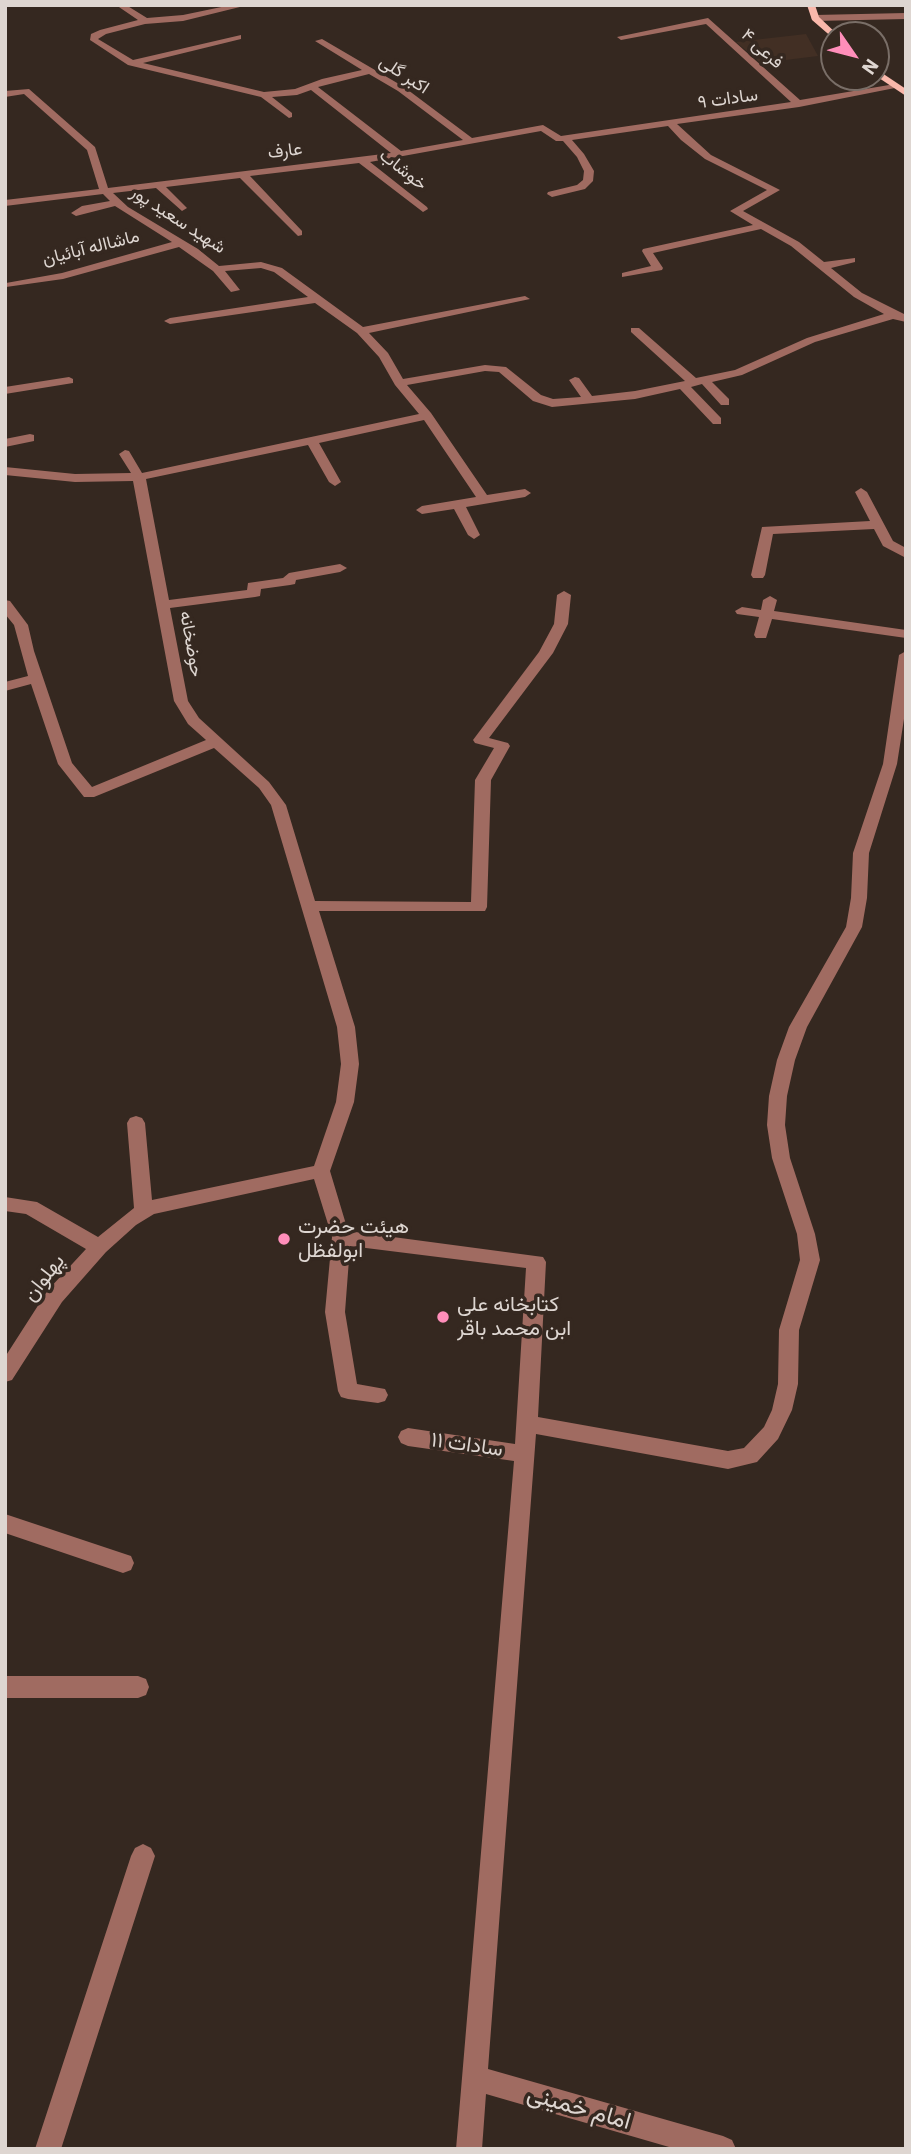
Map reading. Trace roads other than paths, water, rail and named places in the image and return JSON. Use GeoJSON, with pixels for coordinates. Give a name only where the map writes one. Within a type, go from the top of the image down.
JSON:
{"type":"FeatureCollection","features":[{"type":"Feature","properties":{"kind":"main road"},"geometry":{"type":"LineString","coordinates":[[811,5],[820,22]]}},
{"type":"Feature","properties":{"kind":"main road"},"geometry":{"type":"LineString","coordinates":[[890,83],[906,93]]}},
{"type":"Feature","properties":{"kind":"street"},"geometry":{"type":"LineString","coordinates":[[120,5],[145,21]]}},
{"type":"Feature","properties":{"kind":"street"},"geometry":{"type":"LineString","coordinates":[[244,5],[183,18],[145,21],[94,36],[94,40],[131,63],[264,95],[279,95],[370,71]]}},
{"type":"Feature","properties":{"kind":"street"},"geometry":{"type":"LineString","coordinates":[[816,18],[906,16]]}},
{"type":"Feature","properties":{"kind":"street","name":"فرعی ۴"},"geometry":{"type":"LineString","coordinates":[[621,37],[708,21],[799,104]]}},
{"type":"Feature","properties":{"kind":"street"},"geometry":{"type":"LineString","coordinates":[[131,63],[238,37]]}},
{"type":"Feature","properties":{"kind":"street","name":"اکبر گلی"},"geometry":{"type":"LineString","coordinates":[[319,41],[401,89],[469,140]]}},
{"type":"Feature","properties":{"kind":"street"},"geometry":{"type":"LineString","coordinates":[[313,87],[399,153]]}},
{"type":"Feature","properties":{"kind":"street","name":"سادات ۹"},"geometry":{"type":"LineString","coordinates":[[565,138],[799,104],[895,87]]}},
{"type":"Feature","properties":{"kind":"street"},"geometry":{"type":"LineString","coordinates":[[5,94],[26,91],[92,149],[104,190]]}},
{"type":"Feature","properties":{"kind":"street"},"geometry":{"type":"LineString","coordinates":[[264,95],[289,115]]}},
{"type":"Feature","properties":{"kind":"street"},"geometry":{"type":"LineString","coordinates":[[671,123],[684,138],[709,157],[775,190],[735,211],[794,244],[858,295],[900,317]]}},
{"type":"Feature","properties":{"kind":"street","name":"عارف"},"geometry":{"type":"LineString","coordinates":[[5,203],[361,160],[543,128],[559,139],[565,138]]}},
{"type":"Feature","properties":{"kind":"street"},"geometry":{"type":"LineString","coordinates":[[552,194],[581,187],[588,181],[587,155],[565,138]]}},
{"type":"Feature","properties":{"kind":"street","name":"خوشاب"},"geometry":{"type":"LineString","coordinates":[[361,160],[423,209]]}},
{"type":"Feature","properties":{"kind":"street"},"geometry":{"type":"LineString","coordinates":[[242,174],[298,233]]}},
{"type":"Feature","properties":{"kind":"street"},"geometry":{"type":"LineString","coordinates":[[157,183],[182,208]]}},
{"type":"Feature","properties":{"kind":"street","name":"شهید سعید پور"},"geometry":{"type":"LineString","coordinates":[[104,190],[118,203],[217,269],[261,265],[278,270],[361,331],[384,355],[399,383],[427,416],[484,500]]}},
{"type":"Feature","properties":{"kind":"street"},"geometry":{"type":"LineString","coordinates":[[76,213],[86,211],[86,208],[118,203]]}},
{"type":"Feature","properties":{"kind":"street"},"geometry":{"type":"LineString","coordinates":[[626,275],[658,268],[647,251],[762,226]]}},
{"type":"Feature","properties":{"kind":"street","name":"ماشااله آبائیان"},"geometry":{"type":"LineString","coordinates":[[10,285],[63,276],[180,243]]}},
{"type":"Feature","properties":{"kind":"street"},"geometry":{"type":"LineString","coordinates":[[823,266],[851,260]]}},
{"type":"Feature","properties":{"kind":"street"},"geometry":{"type":"LineString","coordinates":[[217,269],[235,290]]}},
{"type":"Feature","properties":{"kind":"street"},"geometry":{"type":"LineString","coordinates":[[170,321],[318,299]]}},
{"type":"Feature","properties":{"kind":"street"},"geometry":{"type":"LineString","coordinates":[[361,331],[525,299]]}},
{"type":"Feature","properties":{"kind":"street"},"geometry":{"type":"LineString","coordinates":[[399,383],[485,368],[502,369],[537,398],[552,402],[635,395],[738,373],[811,340],[900,317]]}},
{"type":"Feature","properties":{"kind":"street"},"geometry":{"type":"LineString","coordinates":[[635,330],[693,382],[725,402]]}},
{"type":"Feature","properties":{"kind":"street"},"geometry":{"type":"LineString","coordinates":[[575,380],[589,400]]}},
{"type":"Feature","properties":{"kind":"street"},"geometry":{"type":"LineString","coordinates":[[5,391],[69,381]]}},
{"type":"Feature","properties":{"kind":"street"},"geometry":{"type":"LineString","coordinates":[[693,382],[717,421]]}},
{"type":"Feature","properties":{"kind":"street"},"geometry":{"type":"LineString","coordinates":[[5,471],[75,478],[139,478],[427,416]]}},
{"type":"Feature","properties":{"kind":"street"},"geometry":{"type":"LineString","coordinates":[[5,443],[30,438]]}},
{"type":"Feature","properties":{"kind":"street"},"geometry":{"type":"LineString","coordinates":[[311,440],[335,481]]}},
{"type":"Feature","properties":{"kind":"street","name":"حوضخانه"},"geometry":{"type":"LineString","coordinates":[[125,454],[139,478],[181,701],[192,721],[264,785],[278,805],[346,1027],[350,1064],[345,1102],[321,1171]]}},
{"type":"Feature","properties":{"kind":"street"},"geometry":{"type":"LineString","coordinates":[[861,492],[888,543],[906,554]]}},
{"type":"Feature","properties":{"kind":"street"},"geometry":{"type":"LineString","coordinates":[[422,510],[525,493]]}},
{"type":"Feature","properties":{"kind":"street"},"geometry":{"type":"LineString","coordinates":[[458,504],[474,535]]}},
{"type":"Feature","properties":{"kind":"street"},"geometry":{"type":"LineString","coordinates":[[758,575],[767,530],[878,525]]}},
{"type":"Feature","properties":{"kind":"street"},"geometry":{"type":"LineString","coordinates":[[164,605],[255,593],[253,586],[290,581],[289,577],[340,568]]}},
{"type":"Feature","properties":{"kind":"street"},"geometry":{"type":"LineString","coordinates":[[309,906],[479,908],[483,780],[503,746],[480,740],[546,653],[561,624],[564,595]]}},
{"type":"Feature","properties":{"kind":"street"},"geometry":{"type":"LineString","coordinates":[[761,635],[770,600]]}},
{"type":"Feature","properties":{"kind":"street"},"geometry":{"type":"LineString","coordinates":[[5,604],[21,625],[65,764],[89,794],[217,741]]}},
{"type":"Feature","properties":{"kind":"street"},"geometry":{"type":"LineString","coordinates":[[742,611],[906,634]]}},
{"type":"Feature","properties":{"kind":"street"},"geometry":{"type":"LineString","coordinates":[[527,1424],[728,1460],[750,1455],[771,1433],[782,1410],[788,1384],[789,1330],[810,1261],[806,1234],[781,1158],[776,1125],[778,1096],[786,1060],[798,1027],[854,927],[859,898],[861,853],[890,764],[906,655]]}},
{"type":"Feature","properties":{"kind":"street"},"geometry":{"type":"LineString","coordinates":[[5,687],[36,678]]}},
{"type":"Feature","properties":{"kind":"street"},"geometry":{"type":"LineString","coordinates":[[136,1123],[144,1211],[173,1201],[321,1171],[341,1237],[335,1312],[348,1391],[378,1395]]}},
{"type":"Feature","properties":{"kind":"street"},"geometry":{"type":"LineString","coordinates":[[5,1204],[30,1207],[99,1247]]}},
{"type":"Feature","properties":{"kind":"street","name":"پهلوان"},"geometry":{"type":"LineString","coordinates":[[5,1374],[55,1296],[99,1247],[144,1211]]}},
{"type":"Feature","properties":{"kind":"street"},"geometry":{"type":"LineString","coordinates":[[341,1237],[536,1262],[525,1454],[469,2149]]}},
{"type":"Feature","properties":{"kind":"street","name":"سادات ۱۱"},"geometry":{"type":"LineString","coordinates":[[408,1437],[525,1454]]}},
{"type":"Feature","properties":{"kind":"street"},"geometry":{"type":"LineString","coordinates":[[5,1522],[123,1563]]}},
{"type":"Feature","properties":{"kind":"street"},"geometry":{"type":"LineString","coordinates":[[5,1687],[138,1687]]}},
{"type":"Feature","properties":{"kind":"street"},"geometry":{"type":"LineString","coordinates":[[48,2149],[143,1856]]}},
{"type":"Feature","properties":{"kind":"street","name":"امام خمینی"},"geometry":{"type":"LineString","coordinates":[[475,2078],[723,2149]]}},
{"type":"Feature","properties":{"kind":"place","name":"هیئت حضرت ابولفظل"},"geometry":{"type":"Point","coordinates":[284,1239]}},
{"type":"Feature","properties":{"kind":"place","name":"کتابخانه علی ابن محمد باقر"},"geometry":{"type":"Point","coordinates":[443,1317]}}]}
